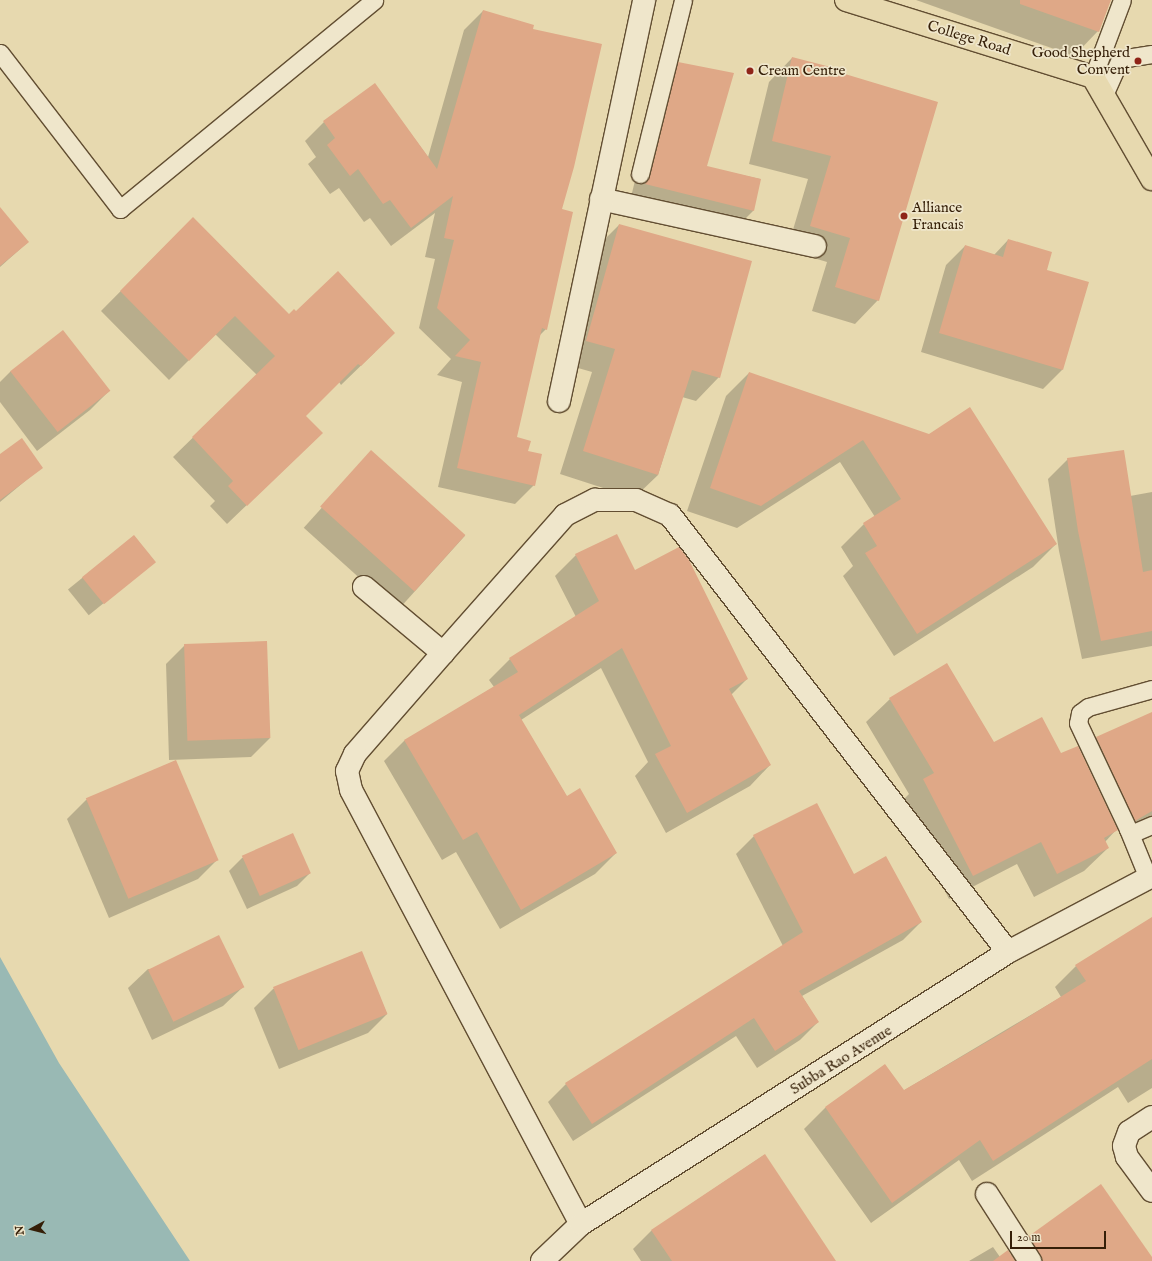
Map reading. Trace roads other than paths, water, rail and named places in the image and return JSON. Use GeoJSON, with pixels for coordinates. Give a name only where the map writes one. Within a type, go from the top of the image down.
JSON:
{"type":"FeatureCollection","features":[{"type":"Feature","properties":{"kind":"main road","name":"College Road"},"geometry":{"type":"LineString","coordinates":[[846,0],[1099,86]]}},
{"type":"Feature","properties":{"kind":"main road"},"geometry":{"type":"LineString","coordinates":[[1099,86],[1150,170]]}},
{"type":"Feature","properties":{"kind":"street"},"geometry":{"type":"LineString","coordinates":[[558,401],[644,0]]}},
{"type":"Feature","properties":{"kind":"street"},"geometry":{"type":"LineString","coordinates":[[601,199],[815,246]]}},
{"type":"Feature","properties":{"kind":"street"},"geometry":{"type":"LineString","coordinates":[[581,1224],[351,790],[347,771],[355,754],[565,515],[595,500],[636,500],[670,515],[1008,952]]}},
{"type":"Feature","properties":{"kind":"street"},"geometry":{"type":"LineString","coordinates":[[364,587],[443,653]]}},
{"type":"Feature","properties":{"kind":"street","name":"Subba Rao Avenue"},"geometry":{"type":"LineString","coordinates":[[542,1261],[581,1224],[1008,952],[1150,877]]}},
{"type":"Feature","properties":{"kind":"street"},"geometry":{"type":"LineString","coordinates":[[1152,1117],[1129,1132],[1124,1146],[1127,1157],[1152,1191]]}},
{"type":"Feature","properties":{"kind":"street"},"geometry":{"type":"LineString","coordinates":[[987,1194],[1030,1261]]}},
{"type":"Feature","properties":{"kind":"lane"},"geometry":{"type":"LineString","coordinates":[[0,53],[120,209],[374,0]]}},
{"type":"Feature","properties":{"kind":"lane"},"geometry":{"type":"LineString","coordinates":[[640,174],[683,0]]}},
{"type":"Feature","properties":{"kind":"lane"},"geometry":{"type":"LineString","coordinates":[[1099,86],[1122,0]]}},
{"type":"Feature","properties":{"kind":"lane"},"geometry":{"type":"LineString","coordinates":[[1099,86],[1120,59],[1152,54]]}},
{"type":"Feature","properties":{"kind":"lane"},"geometry":{"type":"LineString","coordinates":[[1150,877],[1078,723],[1080,713],[1088,707],[1152,689]]}},
{"type":"Feature","properties":{"kind":"lane"},"geometry":{"type":"LineString","coordinates":[[1128,829],[1133,833],[1152,825]]}},
{"type":"Feature","properties":{"kind":"water"},"geometry":{"type":"Polygon","coordinates":[[[0,957],[59,1063],[190,1261],[0,1261],[0,957]]]}},
{"type":"Feature","properties":{"kind":"place","name":"Good Shepherd Convent"},"geometry":{"type":"Point","coordinates":[1138,61]}},
{"type":"Feature","properties":{"kind":"place","name":"Cream Centre"},"geometry":{"type":"Point","coordinates":[750,71]}},
{"type":"Feature","properties":{"kind":"place","name":"Alliance Francais"},"geometry":{"type":"Point","coordinates":[904,216]}}]}
